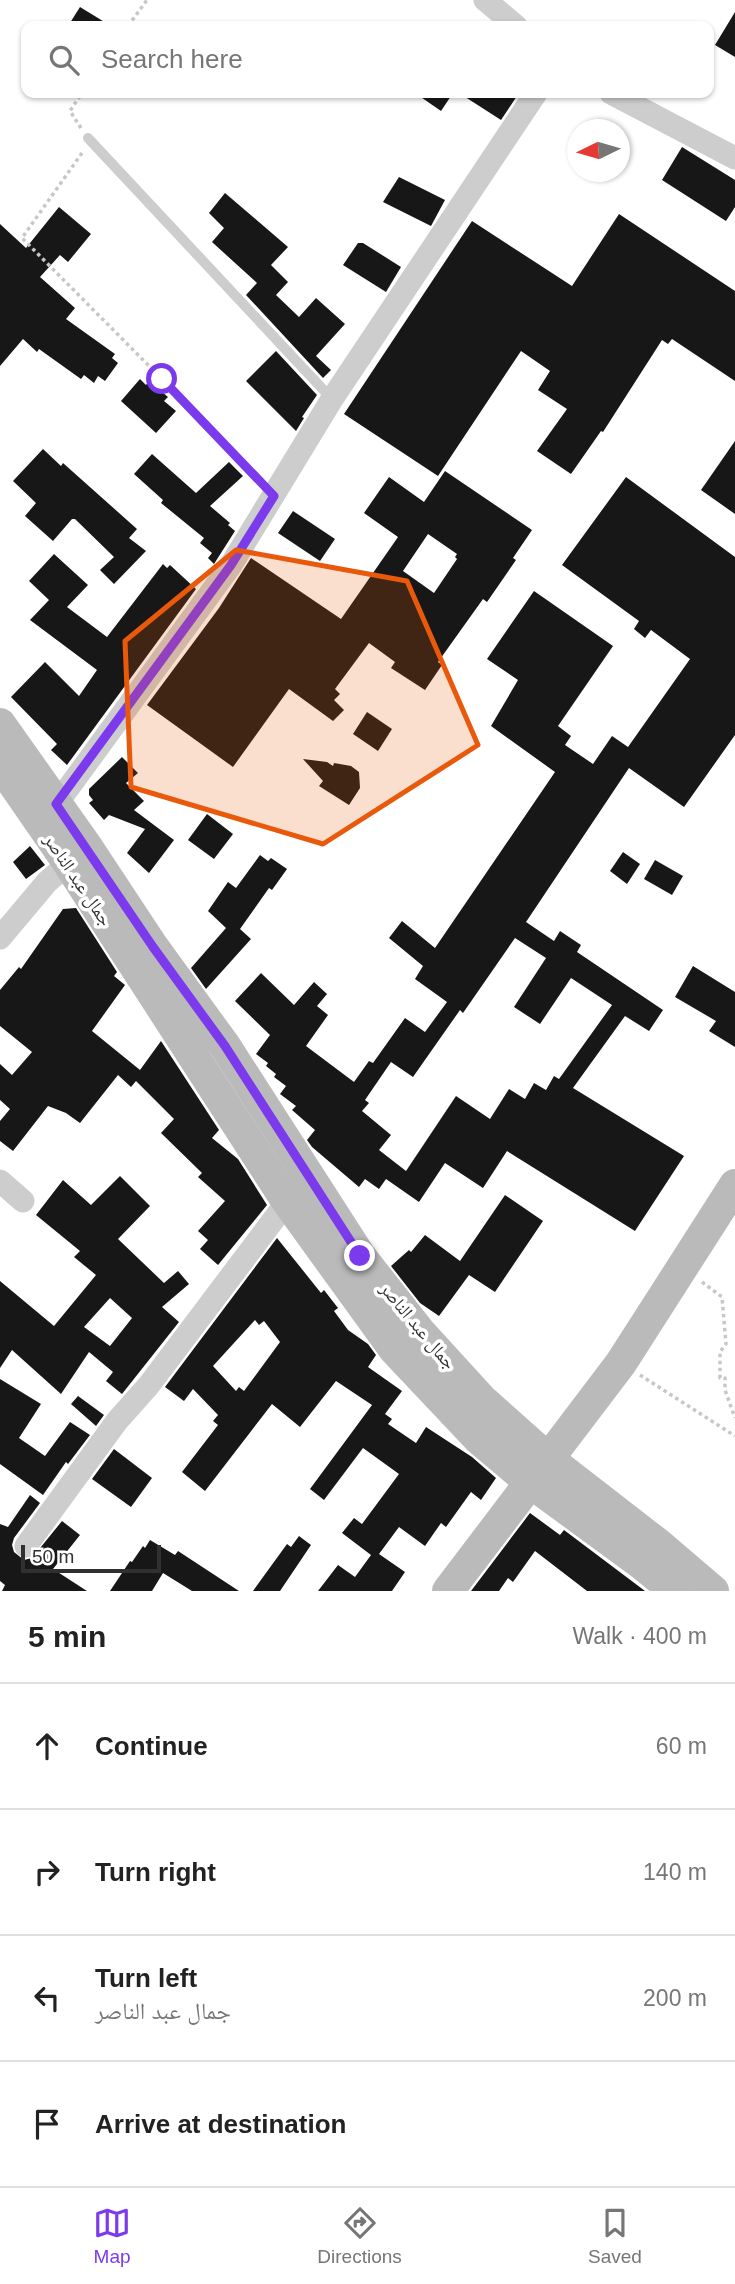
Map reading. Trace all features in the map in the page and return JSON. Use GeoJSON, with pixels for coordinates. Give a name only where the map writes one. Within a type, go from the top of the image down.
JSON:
{"type":"FeatureCollection","features":[{"type":"Feature","properties":{"kind":"main road","name":"جمال عبد الناصر"},"geometry":{"type":"LineString","coordinates":[[0,724],[56,804],[78,856],[287,1201],[394,1349],[479,1439],[539,1470],[658,1544],[713,1591]]}},
{"type":"Feature","properties":{"kind":"main road","name":"جمال عبد الناصر"},"geometry":{"type":"LineString","coordinates":[[0,764],[153,947],[225,1046],[360,1256],[419,1331],[482,1400],[539,1470],[675,1591]]}},
{"type":"Feature","properties":{"kind":"main road"},"geometry":{"type":"LineString","coordinates":[[448,1591],[621,1363],[735,1185]]}},
{"type":"Feature","properties":{"kind":"street"},"geometry":{"type":"LineString","coordinates":[[485,0],[510,21]]}},
{"type":"Feature","properties":{"kind":"street"},"geometry":{"type":"LineString","coordinates":[[56,804],[231,565],[331,399],[533,98]]}},
{"type":"Feature","properties":{"kind":"street"},"geometry":{"type":"LineString","coordinates":[[621,98],[735,158]]}},
{"type":"Feature","properties":{"kind":"street"},"geometry":{"type":"LineString","coordinates":[[0,938],[47,881],[78,856]]}},
{"type":"Feature","properties":{"kind":"street"},"geometry":{"type":"LineString","coordinates":[[26,1546],[117,1421],[149,1385],[309,1175]]}},
{"type":"Feature","properties":{"kind":"street"},"geometry":{"type":"LineString","coordinates":[[0,1181],[23,1201]]}},
{"type":"Feature","properties":{"kind":"lane"},"geometry":{"type":"LineString","coordinates":[[88,138],[331,399]]}},
{"type":"Feature","properties":{"kind":"path"},"geometry":{"type":"LineString","coordinates":[[131,21],[146,0]]}},
{"type":"Feature","properties":{"kind":"path"},"geometry":{"type":"LineString","coordinates":[[78,98],[69,111],[88,138],[87,147],[22,238],[274,496]]}},
{"type":"Feature","properties":{"kind":"path"},"geometry":{"type":"LineString","coordinates":[[682,1266],[722,1297],[726,1344],[719,1352],[720,1378],[725,1378],[725,1390],[735,1418]]}},
{"type":"Feature","properties":{"kind":"path"},"geometry":{"type":"LineString","coordinates":[[621,1363],[735,1436]]}},
{"type":"Feature","properties":{"kind":"highlighted area"},"geometry":{"type":"Polygon","coordinates":[[[236,550],[407,581],[478,745],[323,844],[131,787],[125,641],[236,550]]]}},
{"type":"Feature","properties":{"kind":"building"},"geometry":{"type":"Polygon","coordinates":[[[80,7],[103,21],[71,21],[80,7]]]}},
{"type":"Feature","properties":{"kind":"building"},"geometry":{"type":"Polygon","coordinates":[[[735,12],[735,57],[715,45],[735,12]]]}},
{"type":"Feature","properties":{"kind":"building"},"geometry":{"type":"Polygon","coordinates":[[[422,98],[450,98],[441,111],[422,98]]]}},
{"type":"Feature","properties":{"kind":"building"},"geometry":{"type":"Polygon","coordinates":[[[467,98],[516,98],[501,120],[467,98]]]}},
{"type":"Feature","properties":{"kind":"building"},"geometry":{"type":"Polygon","coordinates":[[[682,147],[735,180],[735,207],[726,221],[662,180],[682,147]]]}},
{"type":"Feature","properties":{"kind":"building"},"geometry":{"type":"Polygon","coordinates":[[[399,177],[445,200],[431,226],[383,202],[399,177]]]}},
{"type":"Feature","properties":{"kind":"building"},"geometry":{"type":"Polygon","coordinates":[[[225,193],[288,247],[271,265],[288,282],[276,295],[299,317],[316,298],[345,324],[316,356],[331,370],[323,378],[246,295],[257,283],[212,242],[224,228],[209,213],[225,193]]]}},
{"type":"Feature","properties":{"kind":"building"},"geometry":{"type":"Polygon","coordinates":[[[59,207],[91,234],[68,262],[60,255],[40,277],[75,308],[66,319],[115,354],[112,358],[118,363],[105,381],[98,376],[94,383],[84,375],[81,379],[39,349],[37,352],[23,339],[0,366],[0,224],[26,248],[59,207]]]}},
{"type":"Feature","properties":{"kind":"building"},"geometry":{"type":"Polygon","coordinates":[[[619,214],[735,291],[735,381],[672,339],[668,344],[662,340],[603,432],[601,431],[571,474],[537,451],[567,409],[538,390],[550,371],[521,351],[438,476],[344,414],[472,221],[572,286],[619,214]]]}},
{"type":"Feature","properties":{"kind":"building"},"geometry":{"type":"Polygon","coordinates":[[[358,243],[363,243],[401,267],[386,292],[343,265],[358,243]]]}},
{"type":"Feature","properties":{"kind":"building"},"geometry":{"type":"Polygon","coordinates":[[[276,351],[317,395],[296,431],[246,381],[276,351]]]}},
{"type":"Feature","properties":{"kind":"building"},"geometry":{"type":"Polygon","coordinates":[[[140,379],[168,397],[164,401],[176,411],[156,433],[121,401],[140,379]]]}},
{"type":"Feature","properties":{"kind":"building"},"geometry":{"type":"Polygon","coordinates":[[[735,441],[735,514],[701,490],[735,441]]]}},
{"type":"Feature","properties":{"kind":"building"},"geometry":{"type":"Polygon","coordinates":[[[43,449],[61,466],[63,463],[137,529],[129,538],[146,551],[114,584],[100,570],[114,557],[75,519],[72,519],[53,541],[25,516],[36,503],[13,481],[43,449]]]}},
{"type":"Feature","properties":{"kind":"building"},"geometry":{"type":"Polygon","coordinates":[[[152,454],[196,493],[229,462],[243,476],[210,506],[230,523],[228,525],[235,531],[214,564],[208,558],[212,553],[200,543],[204,538],[161,503],[163,500],[134,474],[152,454]]]}},
{"type":"Feature","properties":{"kind":"building"},"geometry":{"type":"Polygon","coordinates":[[[445,471],[532,530],[513,558],[516,560],[487,602],[483,599],[438,662],[442,665],[425,690],[391,668],[395,662],[369,643],[335,689],[340,694],[334,700],[344,710],[333,721],[289,689],[233,767],[147,705],[219,608],[251,558],[341,619],[398,537],[364,513],[389,477],[424,502],[445,471]],[[428,534],[403,571],[434,593],[457,559],[457,554],[428,534]]]}},
{"type":"Feature","properties":{"kind":"building"},"geometry":{"type":"Polygon","coordinates":[[[626,477],[735,557],[735,735],[684,807],[629,768],[526,922],[554,941],[560,931],[581,945],[577,952],[663,1010],[649,1031],[625,1016],[573,1088],[684,1156],[635,1231],[507,1151],[483,1188],[445,1163],[419,1202],[386,1179],[379,1189],[365,1179],[359,1187],[307,1140],[315,1130],[292,1110],[296,1106],[280,1094],[286,1086],[274,1077],[276,1074],[266,1066],[268,1063],[256,1054],[270,1035],[235,1001],[261,973],[294,1005],[314,982],[327,994],[317,1006],[328,1015],[306,1046],[354,1082],[369,1061],[373,1063],[405,1018],[425,1032],[447,1002],[415,979],[423,966],[389,938],[402,921],[435,948],[555,772],[491,726],[518,680],[487,659],[534,591],[613,646],[558,726],[571,736],[565,745],[593,764],[612,736],[628,747],[690,659],[651,630],[645,638],[634,629],[639,621],[562,565],[626,477]],[[515,938],[463,1013],[460,1010],[413,1077],[391,1062],[365,1100],[369,1103],[362,1111],[391,1135],[379,1150],[406,1171],[456,1096],[490,1119],[509,1089],[525,1099],[534,1083],[546,1090],[554,1076],[559,1079],[612,1005],[571,978],[540,1024],[514,1007],[546,958],[515,938]]]}},
{"type":"Feature","properties":{"kind":"building"},"geometry":{"type":"Polygon","coordinates":[[[293,511],[335,539],[320,561],[278,533],[293,511]]]}},
{"type":"Feature","properties":{"kind":"building"},"geometry":{"type":"Polygon","coordinates":[[[54,554],[88,585],[67,607],[107,637],[163,564],[167,568],[170,565],[196,589],[67,765],[51,750],[57,744],[11,697],[45,662],[79,696],[97,670],[30,620],[49,600],[29,581],[54,554]]]}},
{"type":"Feature","properties":{"kind":"building"},"geometry":{"type":"Polygon","coordinates":[[[367,712],[392,729],[378,751],[353,734],[367,712]]]}},
{"type":"Feature","properties":{"kind":"building"},"geometry":{"type":"Polygon","coordinates":[[[122,757],[138,773],[126,783],[144,801],[134,810],[174,840],[149,873],[127,853],[145,829],[109,815],[104,820],[89,803],[93,800],[89,789],[122,757]]]}},
{"type":"Feature","properties":{"kind":"building"},"geometry":{"type":"Polygon","coordinates":[[[303,759],[327,762],[333,766],[334,763],[351,766],[359,772],[360,788],[349,805],[319,786],[323,781],[303,759]]]}},
{"type":"Feature","properties":{"kind":"building"},"geometry":{"type":"Polygon","coordinates":[[[207,814],[233,834],[214,859],[188,840],[207,814]]]}},
{"type":"Feature","properties":{"kind":"building"},"geometry":{"type":"Polygon","coordinates":[[[30,846],[45,865],[26,879],[13,862],[30,846]]]}},
{"type":"Feature","properties":{"kind":"building"},"geometry":{"type":"Polygon","coordinates":[[[623,852],[640,864],[627,884],[610,871],[623,852]]]}},
{"type":"Feature","properties":{"kind":"building"},"geometry":{"type":"Polygon","coordinates":[[[260,855],[268,861],[271,858],[287,869],[272,890],[269,888],[240,929],[251,939],[206,989],[191,968],[226,928],[208,911],[228,882],[236,888],[260,855]]]}},
{"type":"Feature","properties":{"kind":"building"},"geometry":{"type":"Polygon","coordinates":[[[655,860],[683,876],[672,895],[644,879],[655,860]]]}},
{"type":"Feature","properties":{"kind":"building"},"geometry":{"type":"Polygon","coordinates":[[[76,908],[117,972],[114,976],[125,985],[92,1031],[140,1070],[161,1041],[219,1130],[212,1138],[238,1159],[267,1205],[218,1265],[200,1249],[208,1240],[198,1231],[225,1201],[198,1177],[202,1173],[161,1133],[174,1119],[136,1081],[131,1087],[118,1075],[80,1123],[66,1113],[48,1106],[13,1151],[0,1141],[0,1121],[10,1109],[0,1100],[0,1064],[12,1075],[32,1052],[0,1026],[0,990],[19,967],[21,969],[63,909],[76,908]]]}},
{"type":"Feature","properties":{"kind":"building"},"geometry":{"type":"Polygon","coordinates":[[[693,966],[735,992],[735,1047],[709,1031],[716,1021],[675,997],[693,966]]]}},
{"type":"Feature","properties":{"kind":"building"},"geometry":{"type":"Polygon","coordinates":[[[120,1176],[150,1206],[118,1239],[164,1283],[178,1271],[189,1284],[162,1307],[179,1322],[122,1394],[106,1381],[113,1372],[89,1352],[61,1394],[12,1350],[0,1368],[0,1281],[54,1326],[96,1275],[74,1257],[80,1251],[36,1215],[63,1180],[91,1205],[120,1176]],[[110,1298],[84,1327],[110,1346],[132,1318],[110,1298]]]}},
{"type":"Feature","properties":{"kind":"building"},"geometry":{"type":"Polygon","coordinates":[[[505,1195],[543,1221],[495,1292],[469,1275],[439,1316],[420,1303],[391,1266],[409,1250],[411,1252],[425,1235],[460,1261],[505,1195]]]}},
{"type":"Feature","properties":{"kind":"building"},"geometry":{"type":"Polygon","coordinates":[[[277,1238],[321,1293],[324,1290],[338,1308],[334,1311],[348,1330],[368,1344],[376,1355],[368,1367],[402,1391],[385,1414],[392,1419],[388,1424],[416,1443],[426,1427],[472,1457],[496,1478],[481,1500],[471,1492],[446,1527],[441,1523],[425,1546],[399,1527],[379,1554],[405,1572],[392,1591],[318,1591],[338,1565],[355,1577],[371,1555],[342,1533],[354,1518],[362,1524],[399,1474],[363,1448],[324,1500],[310,1489],[372,1405],[336,1381],[300,1427],[272,1404],[205,1491],[182,1472],[218,1425],[213,1421],[218,1415],[193,1389],[184,1401],[165,1387],[277,1238]],[[255,1320],[213,1366],[236,1391],[239,1387],[244,1391],[280,1342],[264,1321],[259,1325],[255,1320]]]}},
{"type":"Feature","properties":{"kind":"building"},"geometry":{"type":"Polygon","coordinates":[[[0,1379],[41,1404],[19,1438],[45,1456],[70,1422],[90,1435],[68,1464],[66,1462],[43,1495],[0,1464],[0,1379]]]}},
{"type":"Feature","properties":{"kind":"building"},"geometry":{"type":"Polygon","coordinates":[[[78,1396],[104,1415],[96,1426],[71,1404],[78,1396]]]}},
{"type":"Feature","properties":{"kind":"building"},"geometry":{"type":"Polygon","coordinates":[[[114,1449],[152,1478],[131,1507],[92,1479],[114,1449]]]}},
{"type":"Feature","properties":{"kind":"building"},"geometry":{"type":"Polygon","coordinates":[[[30,1495],[40,1503],[14,1538],[14,1552],[24,1560],[32,1558],[62,1521],[80,1535],[53,1569],[87,1591],[2,1591],[5,1585],[0,1581],[0,1524],[8,1527],[30,1495]]]}},
{"type":"Feature","properties":{"kind":"building"},"geometry":{"type":"Polygon","coordinates":[[[530,1513],[560,1535],[564,1530],[645,1591],[587,1591],[535,1551],[513,1582],[508,1578],[499,1591],[471,1591],[530,1513]]]}},
{"type":"Feature","properties":{"kind":"building"},"geometry":{"type":"Polygon","coordinates":[[[299,1536],[311,1545],[280,1591],[253,1591],[287,1544],[291,1547],[299,1536]]]}},
{"type":"Feature","properties":{"kind":"building"},"geometry":{"type":"Polygon","coordinates":[[[150,1540],[175,1555],[178,1551],[239,1591],[192,1591],[163,1573],[152,1591],[110,1591],[130,1561],[132,1562],[150,1540]]]}},
{"type":"Feature","properties":{"kind":"route"},"geometry":{"type":"LineString","coordinates":[[162,379],[274,496],[231,565],[56,804],[153,947],[225,1046],[360,1256]]}}]}
